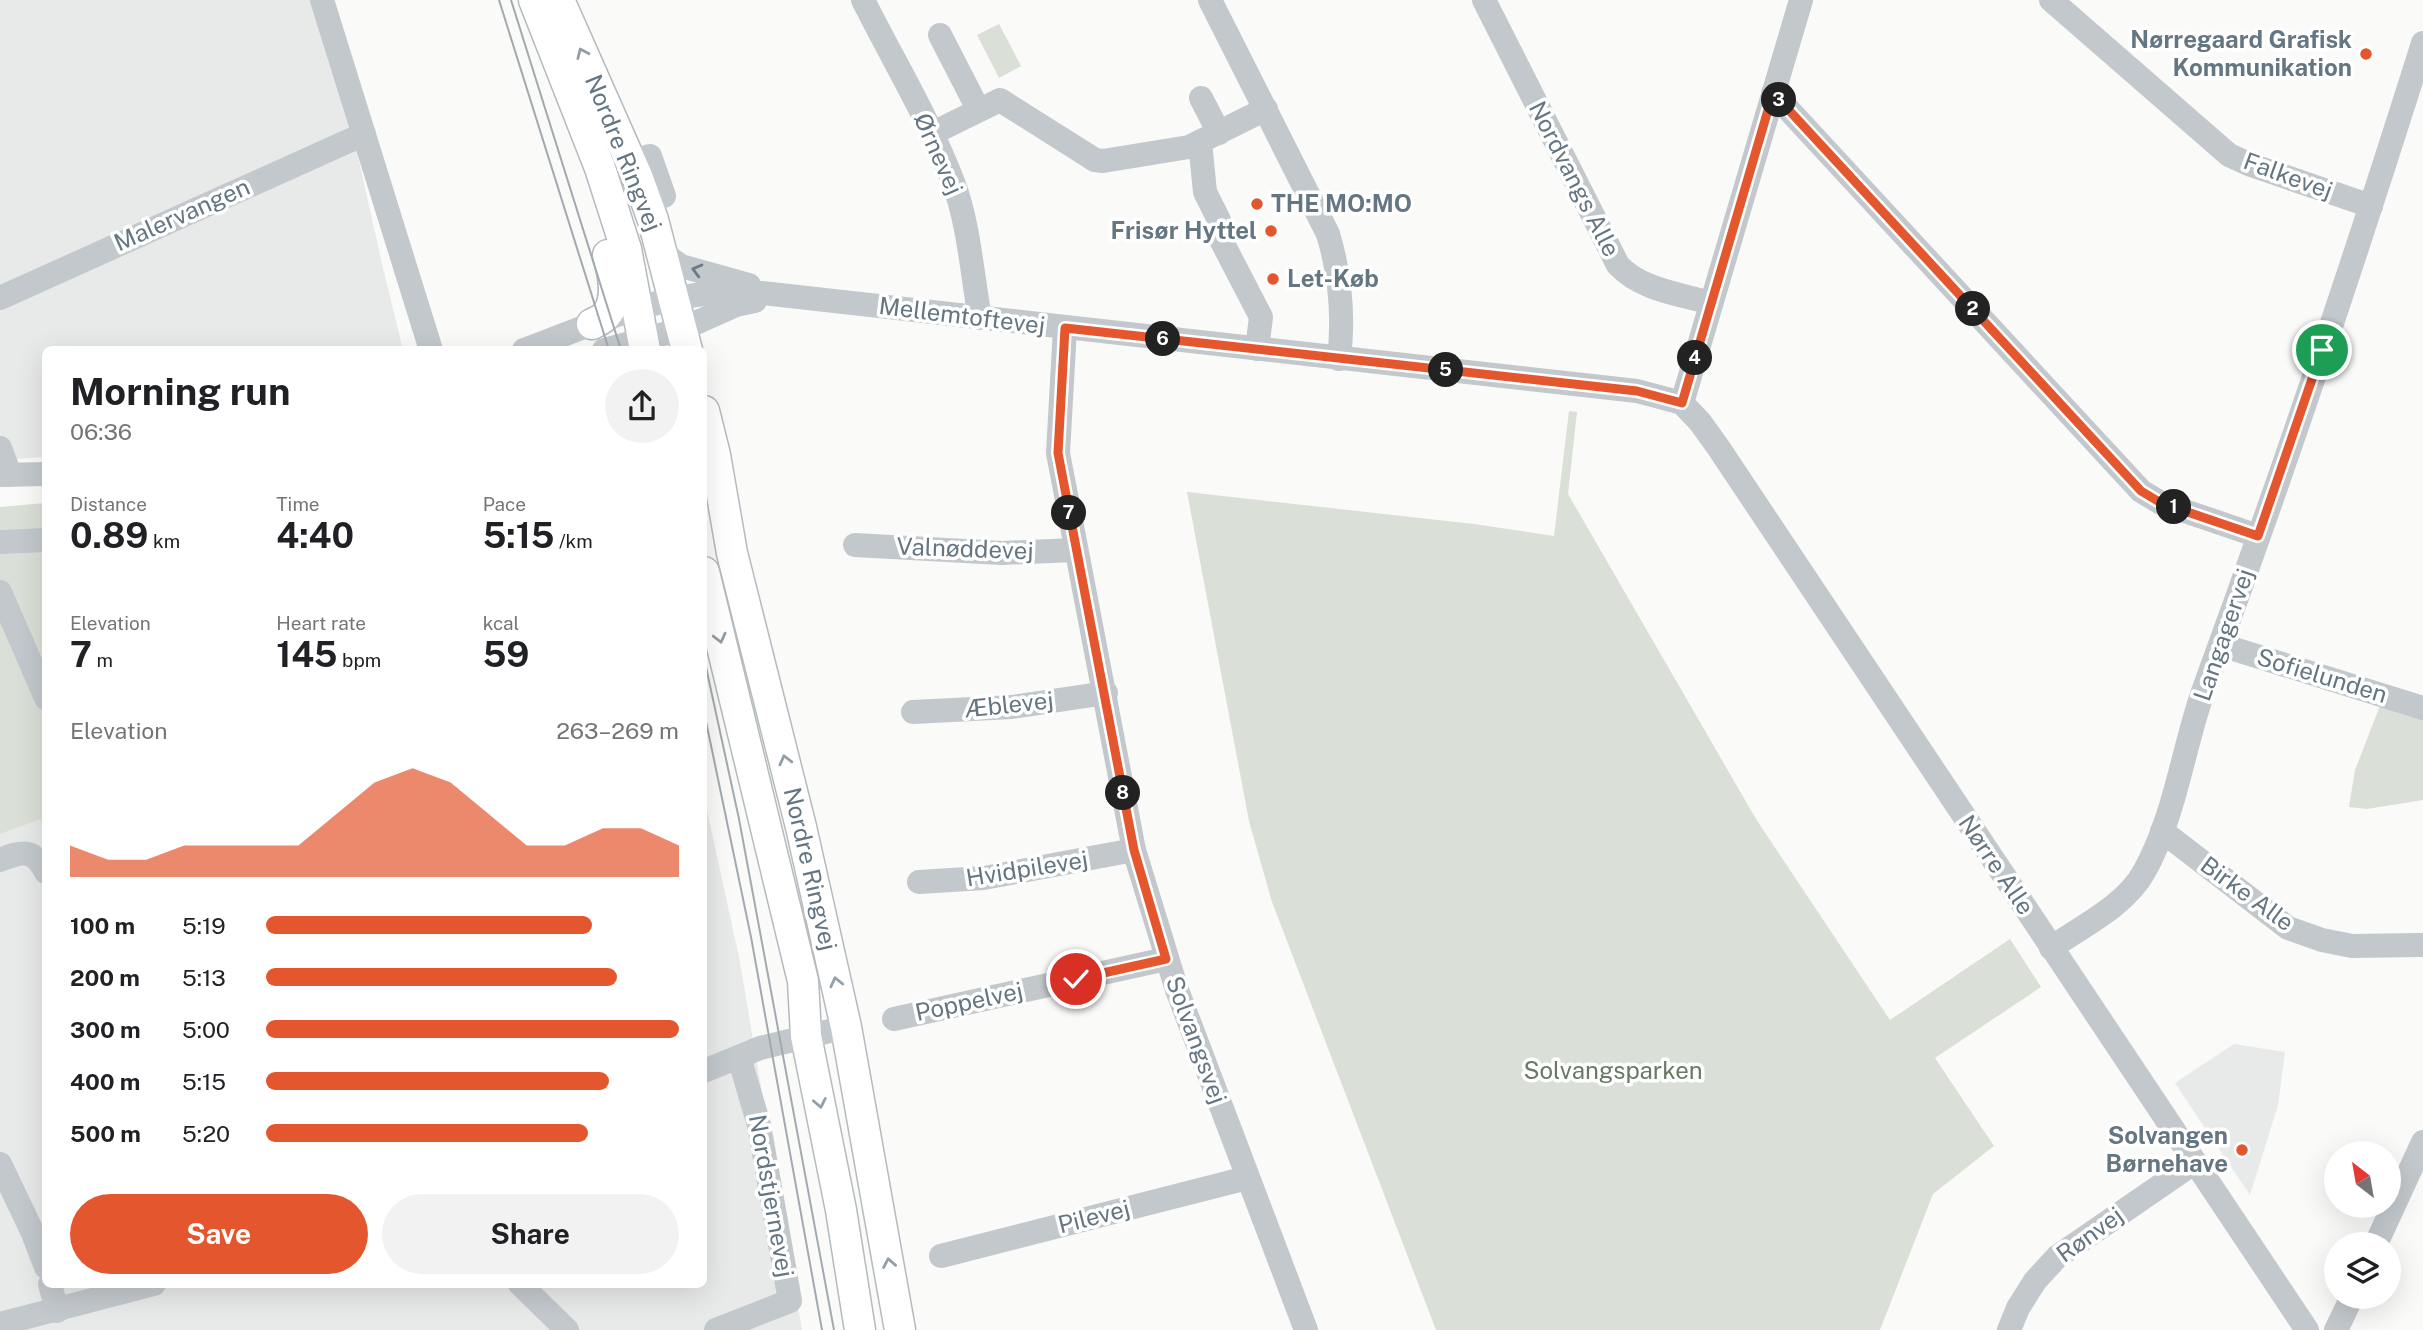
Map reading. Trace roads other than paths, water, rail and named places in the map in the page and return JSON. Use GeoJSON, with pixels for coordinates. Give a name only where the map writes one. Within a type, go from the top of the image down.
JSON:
{"type":"FeatureCollection","features":[{"type":"Feature","properties":{"kind":"main road","name":"Nordre Ringvej"},"geometry":{"type":"LineString","coordinates":[[534,0],[600,168],[626,248],[637,310],[663,342]]}},
{"type":"Feature","properties":{"kind":"main road","name":"Nordre Ringvej"},"geometry":{"type":"LineString","coordinates":[[559,0],[632,162],[653,220],[674,300],[663,342]]}},
{"type":"Feature","properties":{"kind":"main road"},"geometry":{"type":"LineString","coordinates":[[569,90],[565,106],[572,139],[614,275],[614,293],[598,337]]}},
{"type":"Feature","properties":{"kind":"main road","name":"Nordre Ringvej"},"geometry":{"type":"LineString","coordinates":[[707,423],[732,553],[801,827],[846,1027],[900,1330]]}},
{"type":"Feature","properties":{"kind":"main road"},"geometry":{"type":"LineString","coordinates":[[707,479],[732,553]]}},
{"type":"Feature","properties":{"kind":"main road","name":"Nordre Ringvej"},"geometry":{"type":"LineString","coordinates":[[707,585],[803,981],[800,1037],[841,1210],[860,1330]]}},
{"type":"Feature","properties":{"kind":"main road"},"geometry":{"type":"LineString","coordinates":[[800,1037],[818,1039],[830,1046],[856,1147],[877,1193]]}},
{"type":"Feature","properties":{"kind":"street"},"geometry":{"type":"LineString","coordinates":[[322,0],[430,346]]}},
{"type":"Feature","properties":{"kind":"street","name":"Ørnevej"},"geometry":{"type":"LineString","coordinates":[[863,0],[954,183],[961,207],[980,318]]}},
{"type":"Feature","properties":{"kind":"street"},"geometry":{"type":"LineString","coordinates":[[1210,0],[1320,214],[1331,244],[1342,310],[1339,359]]}},
{"type":"Feature","properties":{"kind":"street","name":"Nordvangs Alle"},"geometry":{"type":"LineString","coordinates":[[1484,0],[1618,265],[1628,276],[1642,283],[1711,303]]}},
{"type":"Feature","properties":{"kind":"street"},"geometry":{"type":"LineString","coordinates":[[1682,403],[1801,0]]}},
{"type":"Feature","properties":{"kind":"street","name":"Falkevej"},"geometry":{"type":"LineString","coordinates":[[2051,0],[2229,155],[2371,206]]}},
{"type":"Feature","properties":{"kind":"street"},"geometry":{"type":"LineString","coordinates":[[940,35],[978,109]]}},
{"type":"Feature","properties":{"kind":"street","name":"Langagervej"},"geometry":{"type":"LineString","coordinates":[[2050,948],[2120,901],[2143,873],[2162,831],[2204,689],[2371,206],[2417,84],[2423,44]]}},
{"type":"Feature","properties":{"kind":"street"},"geometry":{"type":"LineString","coordinates":[[1773,93],[2141,491],[2161,503],[2258,536]]}},
{"type":"Feature","properties":{"kind":"street"},"geometry":{"type":"LineString","coordinates":[[1201,98],[1210,138],[1205,192],[1219,220],[1220,236],[1261,317],[1257,349]]}},
{"type":"Feature","properties":{"kind":"street"},"geometry":{"type":"LineString","coordinates":[[931,134],[995,101],[1004,101],[1099,161],[1189,147],[1266,109]]}},
{"type":"Feature","properties":{"kind":"street","name":"Malervangen"},"geometry":{"type":"LineString","coordinates":[[0,298],[364,134]]}},
{"type":"Feature","properties":{"kind":"street"},"geometry":{"type":"LineString","coordinates":[[632,162],[650,156],[664,196]]}},
{"type":"Feature","properties":{"kind":"street","name":"Mellemtoftevej"},"geometry":{"type":"LineString","coordinates":[[662,252],[681,266],[783,296]]}},
{"type":"Feature","properties":{"kind":"street","name":"Mellemtoftevej"},"geometry":{"type":"LineString","coordinates":[[598,337],[637,310],[674,300],[726,293],[783,296],[1637,391],[1682,403]]}},
{"type":"Feature","properties":{"kind":"street","name":"Mellemtoftevej"},"geometry":{"type":"LineString","coordinates":[[598,337],[663,342],[736,304],[783,296]]}},
{"type":"Feature","properties":{"kind":"street","name":"Solvangsvej"},"geometry":{"type":"LineString","coordinates":[[1065,328],[1058,453],[1134,850],[1166,959],[1306,1330]]}},
{"type":"Feature","properties":{"kind":"street"},"geometry":{"type":"LineString","coordinates":[[547,346],[598,337]]}},
{"type":"Feature","properties":{"kind":"street","name":"Nørre Alle"},"geometry":{"type":"LineString","coordinates":[[1682,403],[1718,447],[2307,1330]]}},
{"type":"Feature","properties":{"kind":"street"},"geometry":{"type":"LineString","coordinates":[[0,448],[5,475],[42,474]]}},
{"type":"Feature","properties":{"kind":"street"},"geometry":{"type":"LineString","coordinates":[[0,542],[42,540]]}},
{"type":"Feature","properties":{"kind":"street","name":"Valnøddevej"},"geometry":{"type":"LineString","coordinates":[[855,545],[1002,553],[1075,550]]}},
{"type":"Feature","properties":{"kind":"street"},"geometry":{"type":"LineString","coordinates":[[0,592],[42,689]]}},
{"type":"Feature","properties":{"kind":"street","name":"Sofielunden"},"geometry":{"type":"LineString","coordinates":[[2221,645],[2423,708]]}},
{"type":"Feature","properties":{"kind":"street","name":"Æblevej"},"geometry":{"type":"LineString","coordinates":[[913,712],[1012,707],[1105,693]]}},
{"type":"Feature","properties":{"kind":"street","name":"Birke Alle"},"geometry":{"type":"LineString","coordinates":[[2162,831],[2288,928],[2322,940],[2351,946],[2423,945]]}},
{"type":"Feature","properties":{"kind":"street","name":"Hvidpilevej"},"geometry":{"type":"LineString","coordinates":[[919,882],[984,878],[1134,850]]}},
{"type":"Feature","properties":{"kind":"street"},"geometry":{"type":"LineString","coordinates":[[0,860],[19,853],[28,853],[42,865]]}},
{"type":"Feature","properties":{"kind":"street","name":"Poppelvej"},"geometry":{"type":"LineString","coordinates":[[894,1019],[1166,959]]}},
{"type":"Feature","properties":{"kind":"street"},"geometry":{"type":"LineString","coordinates":[[707,1070],[760,1048],[846,1027]]}},
{"type":"Feature","properties":{"kind":"street","name":"Nordstjernevej"},"geometry":{"type":"LineString","coordinates":[[716,1330],[790,1301],[759,1125],[739,1057]]}},
{"type":"Feature","properties":{"kind":"street"},"geometry":{"type":"LineString","coordinates":[[2382,1232],[2423,1142]]}},
{"type":"Feature","properties":{"kind":"street","name":"Rønvej"},"geometry":{"type":"LineString","coordinates":[[2010,1330],[2018,1307],[2035,1281],[2057,1257],[2195,1162]]}},
{"type":"Feature","properties":{"kind":"street"},"geometry":{"type":"LineString","coordinates":[[0,1164],[42,1257]]}},
{"type":"Feature","properties":{"kind":"street","name":"Pilevej"},"geometry":{"type":"LineString","coordinates":[[941,1256],[1247,1178]]}},
{"type":"Feature","properties":{"kind":"street"},"geometry":{"type":"LineString","coordinates":[[51,1288],[57,1311]]}},
{"type":"Feature","properties":{"kind":"street"},"geometry":{"type":"LineString","coordinates":[[0,1324],[140,1288]]}},
{"type":"Feature","properties":{"kind":"street"},"geometry":{"type":"LineString","coordinates":[[524,1288],[567,1330]]}},
{"type":"Feature","properties":{"kind":"street"},"geometry":{"type":"LineString","coordinates":[[2336,1330],[2346,1309]]}},
{"type":"Feature","properties":{"kind":"tram line"},"geometry":{"type":"LineString","coordinates":[[499,0],[608,346]]}},
{"type":"Feature","properties":{"kind":"tram line"},"geometry":{"type":"LineString","coordinates":[[511,0],[620,346]]}},
{"type":"Feature","properties":{"kind":"tram line"},"geometry":{"type":"LineString","coordinates":[[707,672],[739,819],[834,1330]]}},
{"type":"Feature","properties":{"kind":"tram line"},"geometry":{"type":"LineString","coordinates":[[707,726],[751,937],[822,1330]]}},
{"type":"Feature","properties":{"kind":"place","name":"Nørregaard Grafisk Kommunikation"},"geometry":{"type":"Point","coordinates":[2366,54]}},
{"type":"Feature","properties":{"kind":"place","name":"THE MO:MO"},"geometry":{"type":"Point","coordinates":[1257,204]}},
{"type":"Feature","properties":{"kind":"place","name":"Frisør Hyttel"},"geometry":{"type":"Point","coordinates":[1271,231]}},
{"type":"Feature","properties":{"kind":"place","name":"Let-Køb"},"geometry":{"type":"Point","coordinates":[1273,279]}},
{"type":"Feature","properties":{"kind":"place","name":"Solvangen Børnehave"},"geometry":{"type":"Point","coordinates":[2242,1150]}},
{"type":"Feature","properties":{"kind":"park label","name":"Solvangsparken"},"geometry":{"type":"Point","coordinates":[1613,1071]}}]}
